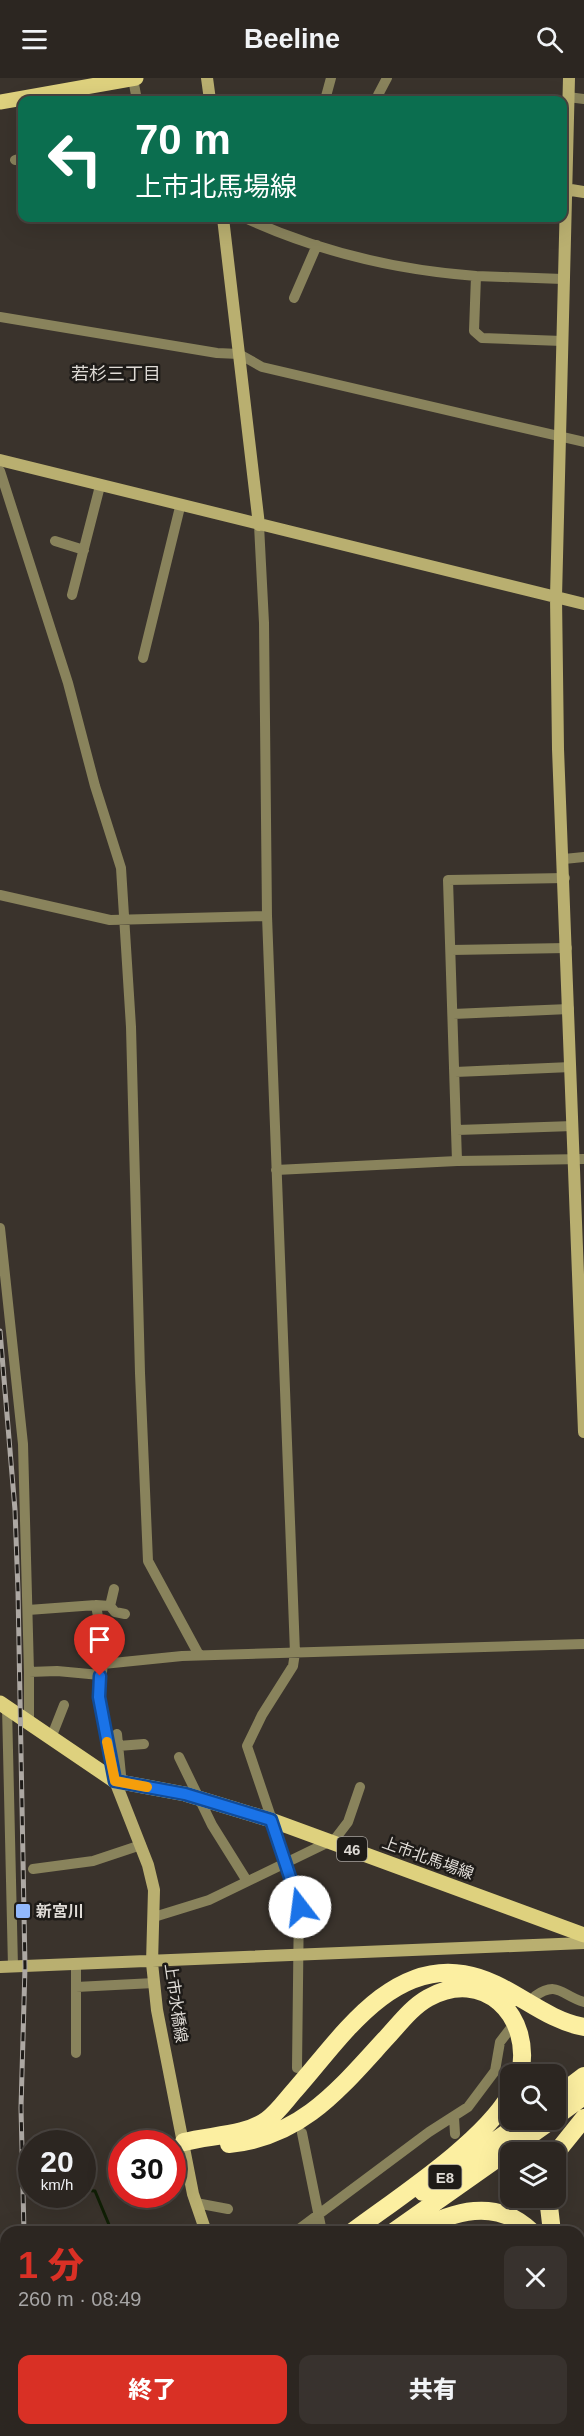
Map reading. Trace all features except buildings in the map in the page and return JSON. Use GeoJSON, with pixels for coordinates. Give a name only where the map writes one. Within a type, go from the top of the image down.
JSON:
{"type":"FeatureCollection","features":[{"type":"Feature","properties":{"kind":"highway"},"geometry":{"type":"LineString","coordinates":[[186,2141],[210,2135],[242,2132],[267,2120],[376,2001],[400,1985],[420,1978],[440,1973],[462,1973],[490,1981],[563,2021],[584,2027]]}},
{"type":"Feature","properties":{"kind":"highway"},"geometry":{"type":"LineString","coordinates":[[186,2142],[209,2145],[260,2140],[302,2121],[340,2086],[414,2008],[426,1999],[446,1991],[475,1990],[489,1995],[510,2013],[522,2037],[521,2064]]}},
{"type":"Feature","properties":{"kind":"highway"},"geometry":{"type":"LineString","coordinates":[[566,2090],[584,2076]]}},
{"type":"Feature","properties":{"kind":"highway","name":"E8"},"geometry":{"type":"LineString","coordinates":[[566,2110],[584,2096]]}},
{"type":"Feature","properties":{"kind":"highway"},"geometry":{"type":"LineString","coordinates":[[360,2226],[471,2140],[500,2110]]}},
{"type":"Feature","properties":{"kind":"highway"},"geometry":{"type":"LineString","coordinates":[[565,2142],[584,2118]]}},
{"type":"Feature","properties":{"kind":"highway","name":"E8"},"geometry":{"type":"LineString","coordinates":[[373,2226],[511,2130]]}},
{"type":"Feature","properties":{"kind":"highway","name":"E8"},"geometry":{"type":"LineString","coordinates":[[402,2226],[538,2130]]}},
{"type":"Feature","properties":{"kind":"highway"},"geometry":{"type":"LineString","coordinates":[[549,2208],[551,2226]]}},
{"type":"Feature","properties":{"kind":"highway"},"geometry":{"type":"LineString","coordinates":[[426,2226],[448,2215],[478,2209],[512,2217],[524,2226]]}},
{"type":"Feature","properties":{"kind":"main road"},"geometry":{"type":"LineString","coordinates":[[51,96],[135,78]]}},
{"type":"Feature","properties":{"kind":"main road"},"geometry":{"type":"LineString","coordinates":[[0,102],[18,100]]}},
{"type":"Feature","properties":{"kind":"main road","name":"上市北馬場線"},"geometry":{"type":"LineString","coordinates":[[3,1705],[115,1781],[198,1798],[271,1820],[584,1935]]}},
{"type":"Feature","properties":{"kind":"street"},"geometry":{"type":"LineString","coordinates":[[135,78],[136,96]]}},
{"type":"Feature","properties":{"kind":"street"},"geometry":{"type":"LineString","coordinates":[[207,78],[209,96]]}},
{"type":"Feature","properties":{"kind":"street"},"geometry":{"type":"LineString","coordinates":[[327,96],[331,78]]}},
{"type":"Feature","properties":{"kind":"street"},"geometry":{"type":"LineString","coordinates":[[378,95],[387,78]]}},
{"type":"Feature","properties":{"kind":"street"},"geometry":{"type":"LineString","coordinates":[[567,120],[569,78]]}},
{"type":"Feature","properties":{"kind":"street"},"geometry":{"type":"LineString","coordinates":[[568,97],[584,99]]}},
{"type":"Feature","properties":{"kind":"street"},"geometry":{"type":"LineString","coordinates":[[567,189],[584,192]]}},
{"type":"Feature","properties":{"kind":"street"},"geometry":{"type":"LineString","coordinates":[[223,222],[259,525],[264,623],[267,916],[295,1653],[293,1666],[262,1715],[247,1746],[299,1900],[297,2068]]}},
{"type":"Feature","properties":{"kind":"street"},"geometry":{"type":"LineString","coordinates":[[254,222],[317,245],[413,271],[563,279]]}},
{"type":"Feature","properties":{"kind":"street"},"geometry":{"type":"LineString","coordinates":[[564,222],[556,597],[573,1126],[579,1159],[584,1432]]}},
{"type":"Feature","properties":{"kind":"street"},"geometry":{"type":"LineString","coordinates":[[294,298],[317,245]]}},
{"type":"Feature","properties":{"kind":"street"},"geometry":{"type":"LineString","coordinates":[[476,276],[474,331],[482,338],[562,341]]}},
{"type":"Feature","properties":{"kind":"street"},"geometry":{"type":"LineString","coordinates":[[0,317],[217,353],[239,354],[262,367],[584,442]]}},
{"type":"Feature","properties":{"kind":"street"},"geometry":{"type":"LineString","coordinates":[[0,460],[180,507],[584,604]]}},
{"type":"Feature","properties":{"kind":"street"},"geometry":{"type":"LineString","coordinates":[[0,471],[68,683],[95,786],[121,868],[125,920],[148,1561],[199,1655]]}},
{"type":"Feature","properties":{"kind":"street"},"geometry":{"type":"LineString","coordinates":[[72,595],[100,486]]}},
{"type":"Feature","properties":{"kind":"street"},"geometry":{"type":"LineString","coordinates":[[143,658],[180,507]]}},
{"type":"Feature","properties":{"kind":"street"},"geometry":{"type":"LineString","coordinates":[[55,541],[84,550]]}},
{"type":"Feature","properties":{"kind":"street"},"geometry":{"type":"LineString","coordinates":[[564,859],[584,858]]}},
{"type":"Feature","properties":{"kind":"street"},"geometry":{"type":"LineString","coordinates":[[457,1161],[448,880],[565,878]]}},
{"type":"Feature","properties":{"kind":"street"},"geometry":{"type":"LineString","coordinates":[[0,895],[110,920],[267,916]]}},
{"type":"Feature","properties":{"kind":"street"},"geometry":{"type":"LineString","coordinates":[[451,950],[567,948]]}},
{"type":"Feature","properties":{"kind":"street"},"geometry":{"type":"LineString","coordinates":[[453,1014],[569,1009]]}},
{"type":"Feature","properties":{"kind":"street"},"geometry":{"type":"LineString","coordinates":[[455,1072],[571,1067]]}},
{"type":"Feature","properties":{"kind":"street"},"geometry":{"type":"LineString","coordinates":[[457,1130],[573,1126]]}},
{"type":"Feature","properties":{"kind":"street"},"geometry":{"type":"LineString","coordinates":[[276,1170],[457,1161],[579,1159]]}},
{"type":"Feature","properties":{"kind":"street"},"geometry":{"type":"LineString","coordinates":[[0,1228],[23,1443],[31,1717],[29,1723]]}},
{"type":"Feature","properties":{"kind":"street"},"geometry":{"type":"LineString","coordinates":[[110,1606],[114,1589]]}},
{"type":"Feature","properties":{"kind":"street"},"geometry":{"type":"LineString","coordinates":[[28,1610],[96,1605],[110,1606],[115,1612],[125,1614]]}},
{"type":"Feature","properties":{"kind":"street"},"geometry":{"type":"LineString","coordinates":[[96,1605],[104,1652],[99,1697],[115,1781]]}},
{"type":"Feature","properties":{"kind":"street"},"geometry":{"type":"LineString","coordinates":[[103,1664],[199,1655],[584,1644]]}},
{"type":"Feature","properties":{"kind":"street"},"geometry":{"type":"LineString","coordinates":[[29,1672],[57,1671],[100,1676]]}},
{"type":"Feature","properties":{"kind":"street"},"geometry":{"type":"LineString","coordinates":[[3,1705],[6,1967],[152,1963],[584,1943]]}},
{"type":"Feature","properties":{"kind":"street"},"geometry":{"type":"LineString","coordinates":[[51,1738],[64,1705]]}},
{"type":"Feature","properties":{"kind":"street"},"geometry":{"type":"LineString","coordinates":[[115,1781],[121,1775],[118,1740],[144,1744]]}},
{"type":"Feature","properties":{"kind":"street"},"geometry":{"type":"LineString","coordinates":[[179,1757],[212,1825],[248,1881]]}},
{"type":"Feature","properties":{"kind":"street","name":"上市水橋線"},"geometry":{"type":"LineString","coordinates":[[115,1781],[141,1845],[154,1890],[152,1963],[154,1983],[182,2130]]}},
{"type":"Feature","properties":{"kind":"street"},"geometry":{"type":"LineString","coordinates":[[154,1917],[208,1900],[335,1839],[348,1822],[360,1787]]}},
{"type":"Feature","properties":{"kind":"street"},"geometry":{"type":"LineString","coordinates":[[33,1869],[93,1861],[141,1845]]}},
{"type":"Feature","properties":{"kind":"street"},"geometry":{"type":"LineString","coordinates":[[76,1965],[76,2053]]}},
{"type":"Feature","properties":{"kind":"street"},"geometry":{"type":"LineString","coordinates":[[76,1987],[154,1983]]}},
{"type":"Feature","properties":{"kind":"street"},"geometry":{"type":"LineString","coordinates":[[535,1996],[546,1989],[554,1989],[562,1990],[569,1997],[584,2002]]}},
{"type":"Feature","properties":{"kind":"street"},"geometry":{"type":"LineString","coordinates":[[304,2226],[429,2132],[468,2107],[495,2071],[500,2042],[510,2029]]}},
{"type":"Feature","properties":{"kind":"street"},"geometry":{"type":"LineString","coordinates":[[454,2117],[455,2134]]}},
{"type":"Feature","properties":{"kind":"street"},"geometry":{"type":"LineString","coordinates":[[302,2133],[320,2226]]}},
{"type":"Feature","properties":{"kind":"street","name":"上市水橋線"},"geometry":{"type":"LineString","coordinates":[[186,2153],[195,2203],[204,2226]]}},
{"type":"Feature","properties":{"kind":"street"},"geometry":{"type":"LineString","coordinates":[[195,2203],[228,2209]]}},
{"type":"Feature","properties":{"kind":"waterway"},"geometry":{"type":"LineString","coordinates":[[96,2193],[110,2226]]}},
{"type":"Feature","properties":{"kind":"railway"},"geometry":{"type":"LineString","coordinates":[[0,1331],[15,1510],[18,1591],[25,1967],[21,2108],[24,2226]]}},
{"type":"Feature","properties":{"kind":"slow traffic"},"geometry":{"type":"LineString","coordinates":[[107,1742],[115,1781],[147,1787]]}},
{"type":"Feature","properties":{"kind":"place","name":"新宮川"},"geometry":{"type":"Point","coordinates":[23,1911]}},
{"type":"Feature","properties":{"kind":"district","name":"若杉三丁目"},"geometry":{"type":"Point","coordinates":[116,374]}},
{"type":"Feature","properties":{"kind":"route"},"geometry":{"type":"LineString","coordinates":[[100,1676],[99,1697],[115,1781],[185,1794],[271,1820],[300,1907]]}}]}
